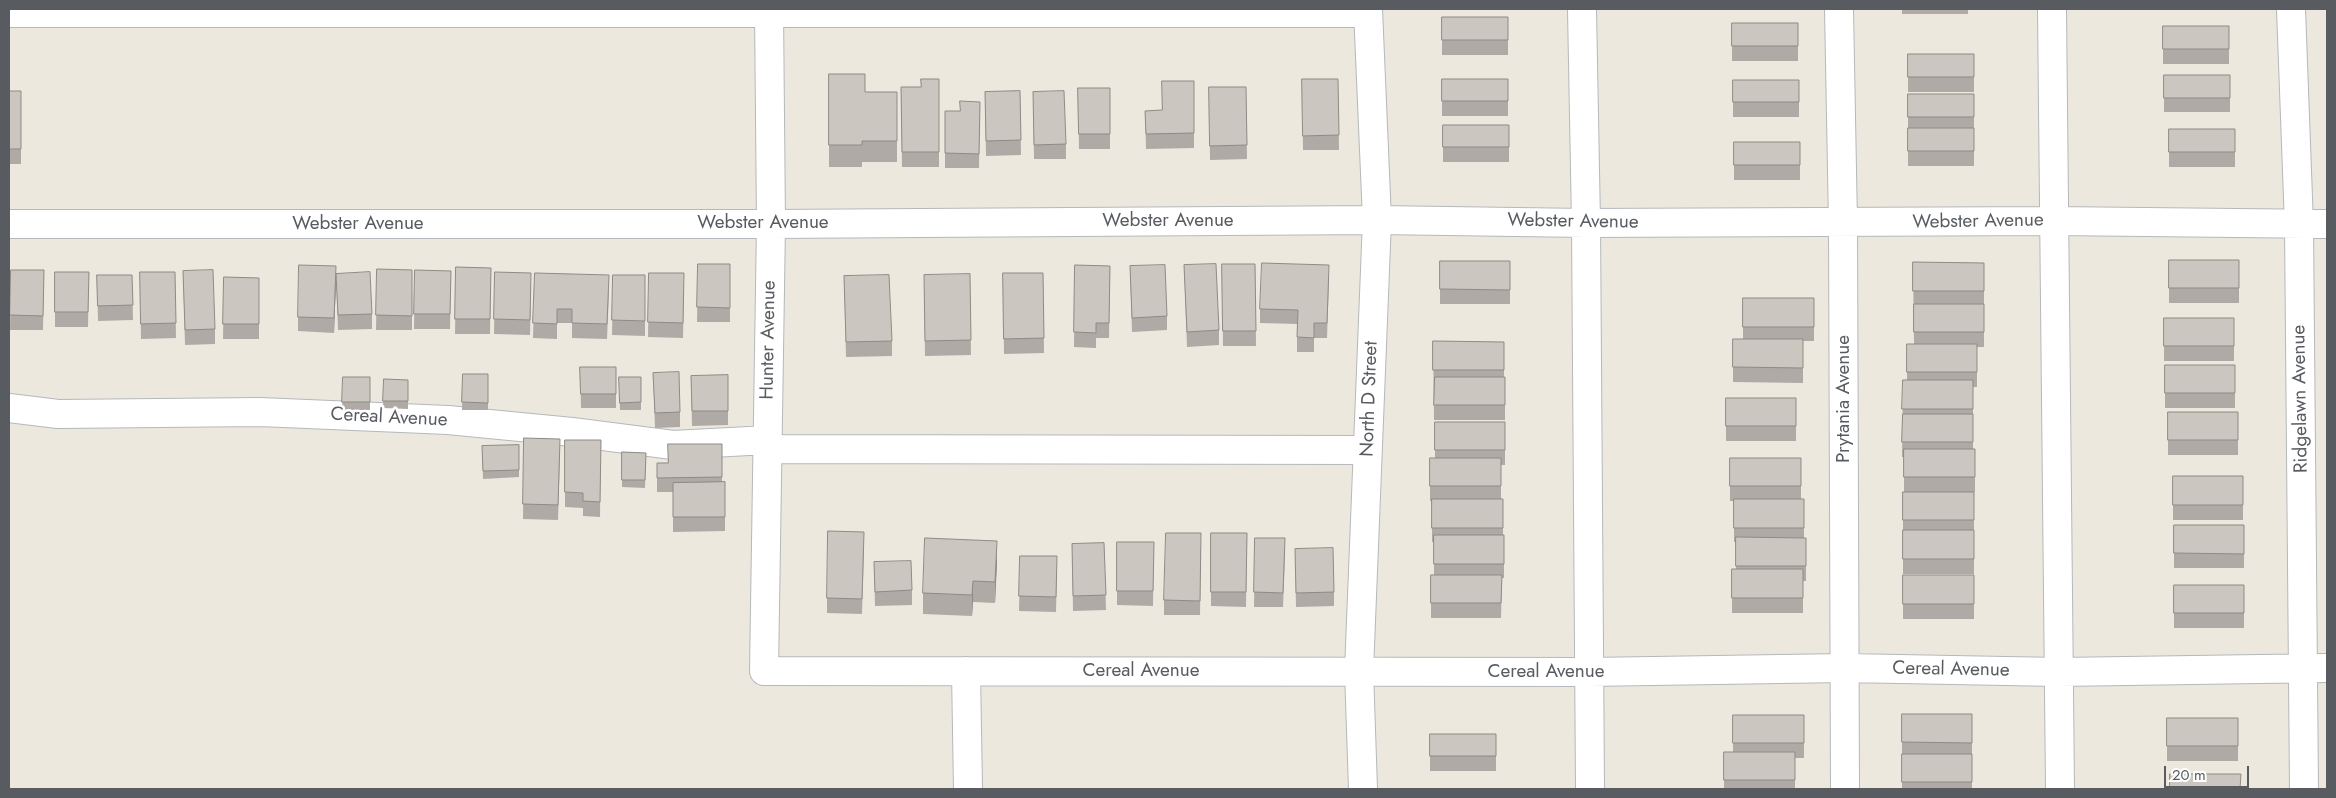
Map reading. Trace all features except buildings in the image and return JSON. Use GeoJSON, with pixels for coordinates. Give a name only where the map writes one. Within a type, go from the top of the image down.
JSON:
{"type":"FeatureCollection","features":[{"type":"Feature","properties":{"kind":"street"},"geometry":{"type":"LineString","coordinates":[[1582,9],[1586,223],[1590,789]]}},
{"type":"Feature","properties":{"kind":"street","name":"Prytania Avenue"},"geometry":{"type":"LineString","coordinates":[[1839,9],[1844,224],[1845,789]]}},
{"type":"Feature","properties":{"kind":"street"},"geometry":{"type":"LineString","coordinates":[[2052,9],[2060,789]]}},
{"type":"Feature","properties":{"kind":"street","name":"Ridgelawn Avenue"},"geometry":{"type":"LineString","coordinates":[[2291,9],[2315,668],[2304,789]]}},
{"type":"Feature","properties":{"kind":"street","name":"Hunter Avenue"},"geometry":{"type":"LineString","coordinates":[[764,672],[771,224],[769,11]]}},
{"type":"Feature","properties":{"kind":"street"},"geometry":{"type":"LineString","coordinates":[[9,13],[1368,11]]}},
{"type":"Feature","properties":{"kind":"street","name":"North D Street"},"geometry":{"type":"LineString","coordinates":[[1363,789],[1359,672],[1377,220],[1368,11]]}},
{"type":"Feature","properties":{"kind":"street","name":"Webster Avenue"},"geometry":{"type":"LineString","coordinates":[[9,224],[771,224],[1377,220],[1586,223],[1844,224],[2054,221],[2327,224]]}},
{"type":"Feature","properties":{"kind":"street","name":"Cereal Avenue"},"geometry":{"type":"LineString","coordinates":[[9,408],[58,414],[260,412],[448,420],[572,432],[673,445],[768,444],[1368,450]]}},
{"type":"Feature","properties":{"kind":"street","name":"Cereal Avenue"},"geometry":{"type":"LineString","coordinates":[[764,672],[1588,672],[1845,668],[2059,672],[2315,668]]}},
{"type":"Feature","properties":{"kind":"street"},"geometry":{"type":"LineString","coordinates":[[966,672],[968,789]]}}]}
